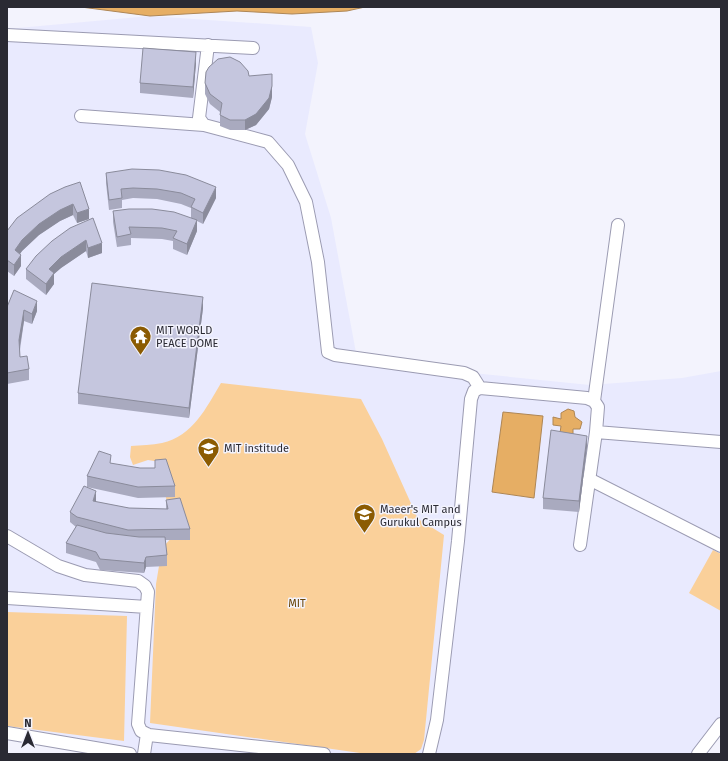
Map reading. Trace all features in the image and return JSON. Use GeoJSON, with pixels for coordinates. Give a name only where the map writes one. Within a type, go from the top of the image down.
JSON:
{"type":"FeatureCollection","features":[{"type":"Feature","properties":{"kind":"street"},"geometry":{"type":"LineString","coordinates":[[7,35],[252,48]]}},
{"type":"Feature","properties":{"kind":"street"},"geometry":{"type":"LineString","coordinates":[[204,125],[199,118],[208,45]]}},
{"type":"Feature","properties":{"kind":"street"},"geometry":{"type":"LineString","coordinates":[[81,116],[204,125],[268,142],[288,166],[306,202],[315,247],[328,352],[335,356],[464,373],[473,377],[480,388]]}},
{"type":"Feature","properties":{"kind":"street"},"geometry":{"type":"LineString","coordinates":[[594,401],[618,225]]}},
{"type":"Feature","properties":{"kind":"street"},"geometry":{"type":"LineString","coordinates":[[429,754],[437,720],[458,541],[471,399],[474,391],[480,388],[587,398],[594,401],[598,408],[596,432],[580,545]]}},
{"type":"Feature","properties":{"kind":"street"},"geometry":{"type":"LineString","coordinates":[[596,432],[721,442]]}},
{"type":"Feature","properties":{"kind":"street"},"geometry":{"type":"LineString","coordinates":[[589,479],[721,546]]}},
{"type":"Feature","properties":{"kind":"street"},"geometry":{"type":"LineString","coordinates":[[7,536],[58,566],[85,575],[138,581],[145,586],[148,592],[138,724],[142,731],[147,734],[324,754]]}},
{"type":"Feature","properties":{"kind":"street"},"geometry":{"type":"LineString","coordinates":[[7,598],[147,607]]}},
{"type":"Feature","properties":{"kind":"street"},"geometry":{"type":"LineString","coordinates":[[698,754],[721,724]]}},
{"type":"Feature","properties":{"kind":"street"},"geometry":{"type":"LineString","coordinates":[[7,733],[130,754]]}},
{"type":"Feature","properties":{"kind":"street"},"geometry":{"type":"LineString","coordinates":[[144,754],[147,734]]}},
{"type":"Feature","properties":{"kind":"shaded area"},"geometry":{"type":"Polygon","coordinates":[[[81,7],[365,7],[347,11],[292,14],[237,11],[150,16],[81,7]]]}},
{"type":"Feature","properties":{"kind":"shaded area","name":"Maeer's MIT and Gurukul Campus"},"geometry":{"type":"Polygon","coordinates":[[[150,16],[311,27],[318,63],[305,134],[331,218],[357,358],[443,370],[590,385],[682,378],[721,371],[721,724],[698,754],[130,754],[7,732],[7,29],[150,16]]]}},
{"type":"Feature","properties":{"kind":"shaded area"},"geometry":{"type":"Polygon","coordinates":[[[568,409],[574,411],[575,417],[582,422],[580,429],[573,429],[573,434],[560,433],[561,426],[553,425],[553,417],[561,419],[561,413],[568,409]]]}},
{"type":"Feature","properties":{"kind":"shaded area"},"geometry":{"type":"Polygon","coordinates":[[[503,412],[543,416],[534,498],[492,492],[503,412]]]}},
{"type":"Feature","properties":{"kind":"green space","name":"MIT"},"geometry":{"type":"Polygon","coordinates":[[[221,383],[361,399],[382,439],[418,519],[444,535],[424,740],[421,749],[414,754],[367,754],[150,723],[156,584],[162,548],[178,531],[166,498],[160,462],[148,460],[133,465],[130,457],[131,446],[162,443],[182,434],[198,420],[221,383]]]}},
{"type":"Feature","properties":{"kind":"green space"},"geometry":{"type":"Polygon","coordinates":[[[713,550],[721,554],[721,611],[689,593],[713,550]]]}},
{"type":"Feature","properties":{"kind":"green space"},"geometry":{"type":"Polygon","coordinates":[[[7,612],[127,616],[124,741],[7,726],[7,612]]]}},
{"type":"Feature","properties":{"kind":"building"},"geometry":{"type":"Polygon","coordinates":[[[143,48],[196,52],[193,87],[140,83],[143,48]]]}},
{"type":"Feature","properties":{"kind":"building"},"geometry":{"type":"Polygon","coordinates":[[[230,57],[240,62],[248,71],[249,76],[272,74],[272,86],[269,98],[256,114],[245,120],[230,120],[220,115],[222,103],[210,94],[205,83],[206,72],[209,67],[218,59],[230,57]]]}},
{"type":"Feature","properties":{"kind":"building"},"geometry":{"type":"Polygon","coordinates":[[[132,169],[159,170],[186,175],[216,187],[203,213],[191,207],[195,199],[181,193],[157,189],[121,189],[122,198],[109,200],[106,173],[132,169]]]}},
{"type":"Feature","properties":{"kind":"building"},"geometry":{"type":"Polygon","coordinates":[[[80,182],[89,209],[77,213],[73,204],[60,210],[39,224],[22,240],[15,250],[21,255],[14,265],[7,260],[7,231],[17,218],[50,194],[80,182]]]}},
{"type":"Feature","properties":{"kind":"building"},"geometry":{"type":"Polygon","coordinates":[[[152,209],[174,212],[197,220],[187,244],[173,238],[177,231],[162,228],[129,227],[131,234],[117,237],[113,211],[152,209]]]}},
{"type":"Feature","properties":{"kind":"building"},"geometry":{"type":"Polygon","coordinates":[[[93,218],[102,243],[88,248],[86,240],[61,257],[49,269],[54,273],[46,284],[26,269],[36,256],[52,241],[70,228],[93,218]]]}},
{"type":"Feature","properties":{"kind":"building","name":"MIT WORLD PEACE DOME"},"geometry":{"type":"Polygon","coordinates":[[[92,283],[203,297],[189,408],[78,393],[92,283]]]}},
{"type":"Feature","properties":{"kind":"building"},"geometry":{"type":"Polygon","coordinates":[[[14,290],[37,301],[32,314],[24,310],[19,340],[20,357],[27,356],[29,369],[7,373],[7,307],[14,290]]]}},
{"type":"Feature","properties":{"kind":"building"},"geometry":{"type":"Polygon","coordinates":[[[551,430],[587,436],[579,501],[543,498],[551,430]]]}},
{"type":"Feature","properties":{"kind":"building"},"geometry":{"type":"Polygon","coordinates":[[[99,451],[111,455],[110,463],[140,468],[155,468],[155,460],[166,459],[175,486],[138,487],[87,476],[99,451]]]}},
{"type":"Feature","properties":{"kind":"building"},"geometry":{"type":"Polygon","coordinates":[[[84,486],[96,491],[93,501],[129,508],[168,509],[166,500],[180,498],[190,529],[128,530],[77,517],[70,512],[84,486]]]}},
{"type":"Feature","properties":{"kind":"building"},"geometry":{"type":"Polygon","coordinates":[[[77,525],[106,533],[139,537],[165,537],[167,555],[146,557],[144,563],[100,559],[96,552],[66,543],[77,525]]]}},
{"type":"Feature","properties":{"kind":"place","name":"MIT WORLD PEACE DOME"},"geometry":{"type":"Point","coordinates":[141,356]}},
{"type":"Feature","properties":{"kind":"place","name":"MIT institude"},"geometry":{"type":"Point","coordinates":[209,468]}},
{"type":"Feature","properties":{"kind":"place","name":"Maeer's MIT and Gurukul Campus"},"geometry":{"type":"Point","coordinates":[364,534]}}]}
